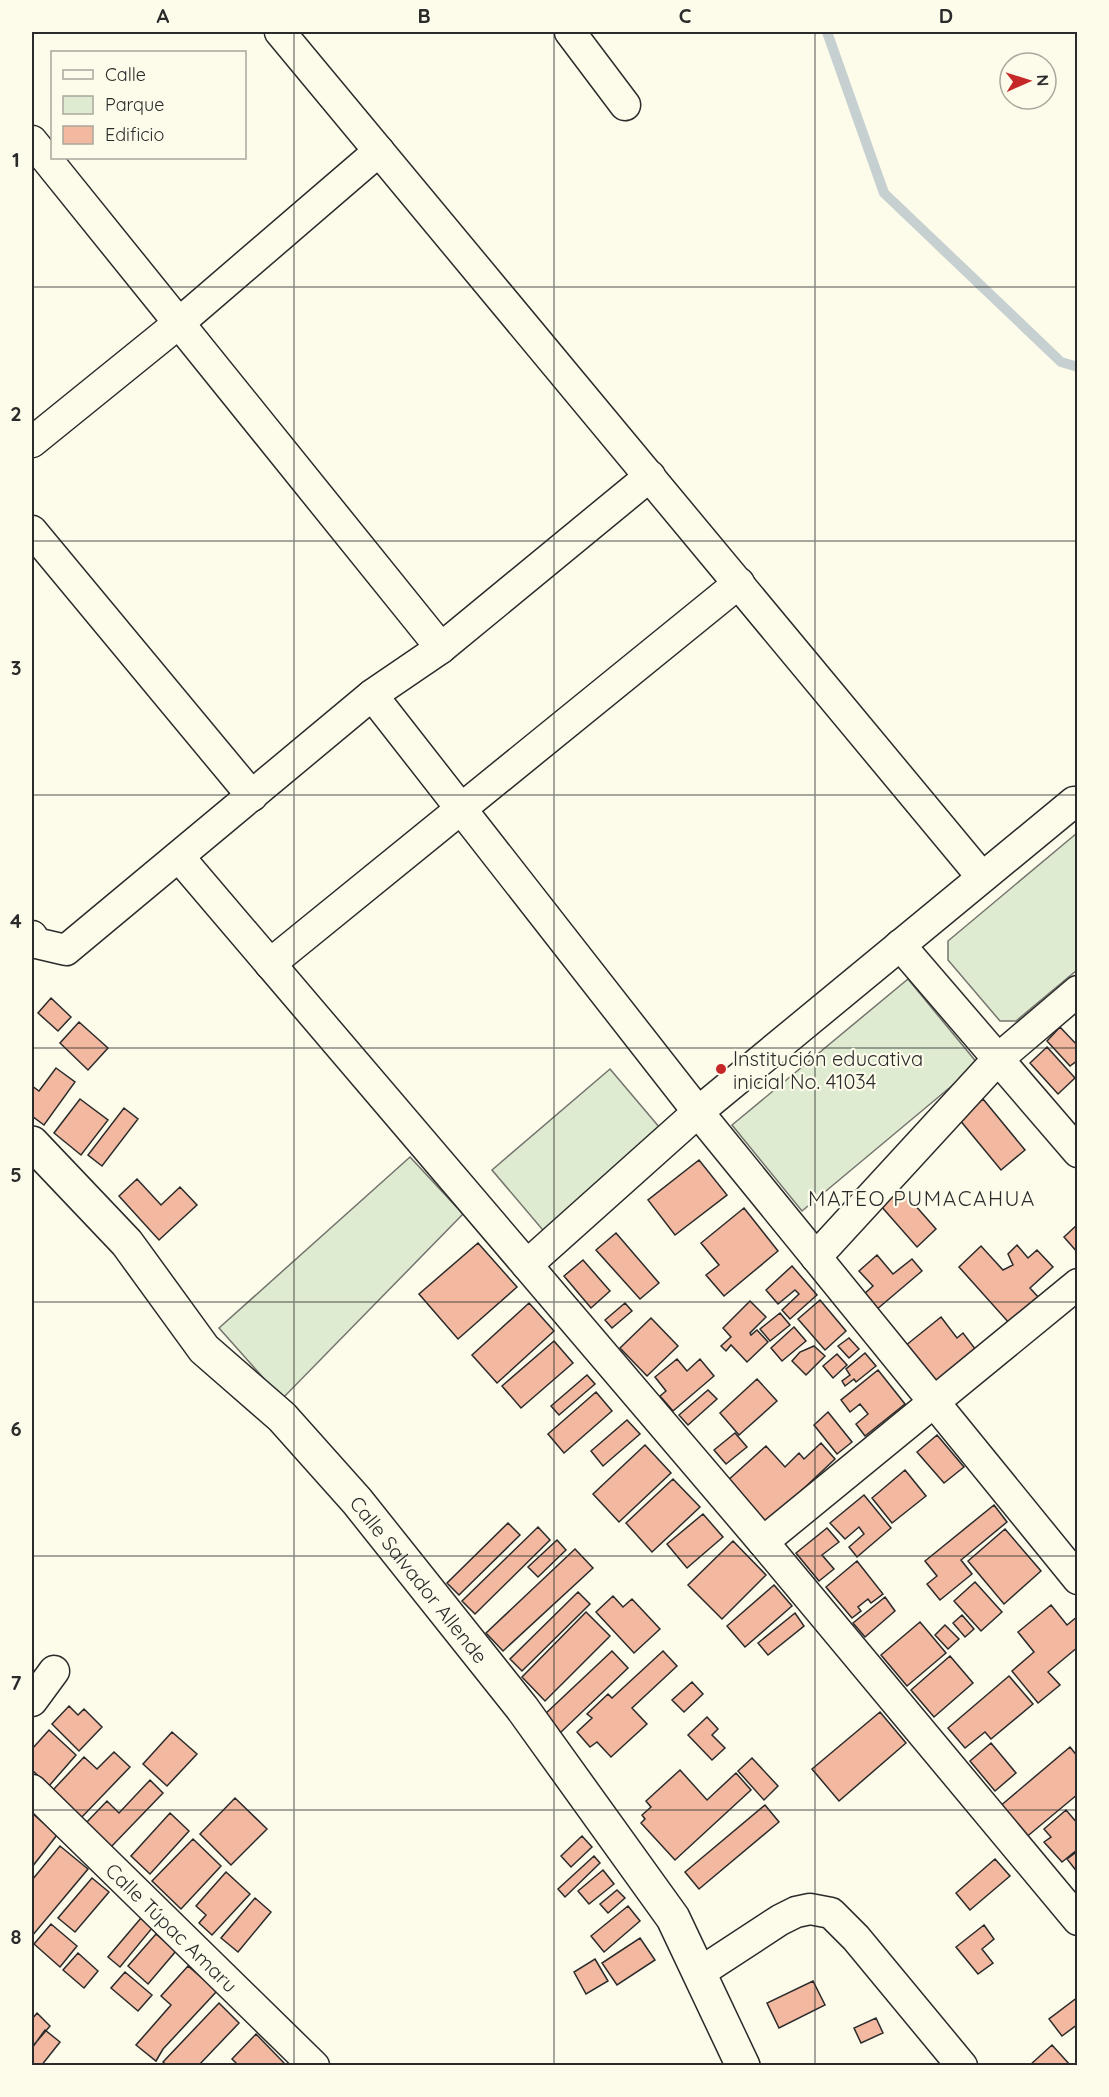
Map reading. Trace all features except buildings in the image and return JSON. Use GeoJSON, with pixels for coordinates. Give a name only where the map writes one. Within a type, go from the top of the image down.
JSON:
{"type":"FeatureCollection","features":[{"type":"Feature","properties":{"kind":"street"},"geometry":{"type":"LineString","coordinates":[[280,32],[982,877]]}},
{"type":"Feature","properties":{"kind":"street"},"geometry":{"type":"LineString","coordinates":[[570,32],[625,105]]}},
{"type":"Feature","properties":{"kind":"street"},"geometry":{"type":"LineString","coordinates":[[32,141],[441,648]]}},
{"type":"Feature","properties":{"kind":"street"},"geometry":{"type":"LineString","coordinates":[[32,442],[179,323],[380,151]]}},
{"type":"Feature","properties":{"kind":"street"},"geometry":{"type":"LineString","coordinates":[[32,936],[36,943],[66,950],[372,695],[441,648],[650,476]]}},
{"type":"Feature","properties":{"kind":"street"},"geometry":{"type":"LineString","coordinates":[[32,531],[252,796]]}},
{"type":"Feature","properties":{"kind":"street"},"geometry":{"type":"LineString","coordinates":[[270,964],[739,583]]}},
{"type":"Feature","properties":{"kind":"street"},"geometry":{"type":"LineString","coordinates":[[372,695],[698,1112],[1077,1579]]}},
{"type":"Feature","properties":{"kind":"street"},"geometry":{"type":"LineString","coordinates":[[527,1265],[698,1112],[1074,802]]}},
{"type":"Feature","properties":{"kind":"street"},"geometry":{"type":"LineString","coordinates":[[179,857],[763,1542],[1077,1920]]}},
{"type":"Feature","properties":{"kind":"street"},"geometry":{"type":"LineString","coordinates":[[900,945],[1077,1152]]}},
{"type":"Feature","properties":{"kind":"street"},"geometry":{"type":"LineString","coordinates":[[816,1257],[998,1059],[1077,991]]}},
{"type":"Feature","properties":{"kind":"street","name":"Calle Salvador Allende"},"geometry":{"type":"LineString","coordinates":[[32,1143],[127,1243],[204,1349],[282,1417],[357,1501],[522,1708],[673,1918],[743,2066]]}},
{"type":"Feature","properties":{"kind":"street"},"geometry":{"type":"LineString","coordinates":[[763,1542],[1077,1284]]}},
{"type":"Feature","properties":{"kind":"street"},"geometry":{"type":"LineString","coordinates":[[32,1701],[54,1671]]}},
{"type":"Feature","properties":{"kind":"street","name":"Calle Túpac Amaru"},"geometry":{"type":"LineString","coordinates":[[32,1790],[314,2066]]}},
{"type":"Feature","properties":{"kind":"street"},"geometry":{"type":"LineString","coordinates":[[699,1973],[796,1912],[810,1909],[831,1913],[856,1938],[962,2066]]}},
{"type":"Feature","properties":{"kind":"green space"},"geometry":{"type":"Polygon","coordinates":[[[1077,833],[1077,970],[1016,1021],[1000,1021],[948,960],[948,941],[1077,833]]]}},
{"type":"Feature","properties":{"kind":"green space"},"geometry":{"type":"Polygon","coordinates":[[[908,979],[978,1064],[802,1211],[732,1125],[908,979]]]}},
{"type":"Feature","properties":{"kind":"green space"},"geometry":{"type":"Polygon","coordinates":[[[610,1069],[671,1141],[553,1242],[492,1170],[610,1069]]]}},
{"type":"Feature","properties":{"kind":"green space"},"geometry":{"type":"Polygon","coordinates":[[[410,1157],[463,1214],[282,1399],[219,1328],[410,1157]]]}},
{"type":"Feature","properties":{"kind":"waterway"},"geometry":{"type":"LineString","coordinates":[[827,32],[884,193],[1061,362],[1078,367]]}},
{"type":"Feature","properties":{"kind":"place","name":"Institución educativa inicial No. 41034"},"geometry":{"type":"Point","coordinates":[721,1069]}},
{"type":"Feature","properties":{"kind":"district","name":"MATEO PUMACAHUA"},"geometry":{"type":"Point","coordinates":[922,1198]}}]}
